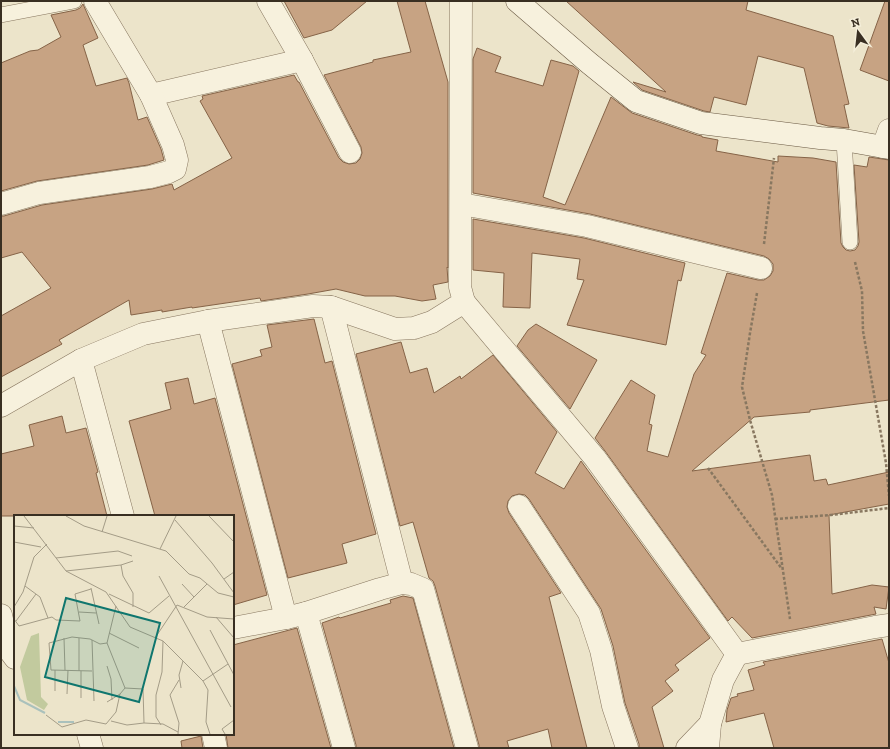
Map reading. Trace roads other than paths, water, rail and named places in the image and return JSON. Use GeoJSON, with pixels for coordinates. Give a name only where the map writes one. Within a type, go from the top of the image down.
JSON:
{"type":"FeatureCollection","features":[{"type":"Feature","properties":{"kind":"street"},"geometry":{"type":"LineString","coordinates":[[1,204],[39,193],[150,177],[169,172],[175,168],[177,160],[173,145],[151,95],[95,1]]}},
{"type":"Feature","properties":{"kind":"street"},"geometry":{"type":"LineString","coordinates":[[268,1],[302,60],[350,152]]}},
{"type":"Feature","properties":{"kind":"street"},"geometry":{"type":"LineString","coordinates":[[461,1],[460,287],[464,302],[595,458],[737,654]]}},
{"type":"Feature","properties":{"kind":"street"},"geometry":{"type":"LineString","coordinates":[[517,1],[636,101],[701,123],[820,138],[887,142]]}},
{"type":"Feature","properties":{"kind":"street"},"geometry":{"type":"LineString","coordinates":[[151,95],[302,60]]}},
{"type":"Feature","properties":{"kind":"street"},"geometry":{"type":"LineString","coordinates":[[461,204],[587,226],[761,268]]}},
{"type":"Feature","properties":{"kind":"street"},"geometry":{"type":"LineString","coordinates":[[1,406],[81,360],[143,334],[208,321],[313,306],[331,307],[395,330],[414,328],[432,322],[464,302]]}},
{"type":"Feature","properties":{"kind":"street"},"geometry":{"type":"LineString","coordinates":[[331,307],[402,583]]}},
{"type":"Feature","properties":{"kind":"street"},"geometry":{"type":"LineString","coordinates":[[208,321],[296,616],[344,748]]}},
{"type":"Feature","properties":{"kind":"street"},"geometry":{"type":"LineString","coordinates":[[81,360],[123,515]]}},
{"type":"Feature","properties":{"kind":"street"},"geometry":{"type":"LineString","coordinates":[[519,506],[589,612],[601,650],[613,706],[622,737],[627,748]]}},
{"type":"Feature","properties":{"kind":"street"},"geometry":{"type":"LineString","coordinates":[[234,628],[296,616],[402,583],[411,584],[423,590],[467,748]]}},
{"type":"Feature","properties":{"kind":"street"},"geometry":{"type":"LineString","coordinates":[[1,615],[9,650],[14,657]]}},
{"type":"Feature","properties":{"kind":"street"},"geometry":{"type":"LineString","coordinates":[[737,654],[889,625]]}},
{"type":"Feature","properties":{"kind":"street"},"geometry":{"type":"LineString","coordinates":[[708,748],[710,724],[723,680],[737,654]]}},
{"type":"Feature","properties":{"kind":"street"},"geometry":{"type":"LineString","coordinates":[[687,748],[710,724]]}},
{"type":"Feature","properties":{"kind":"street"},"geometry":{"type":"LineString","coordinates":[[88,735],[92,748]]}},
{"type":"Feature","properties":{"kind":"street"},"geometry":{"type":"LineString","coordinates":[[213,735],[216,748]]}},
{"type":"Feature","properties":{"kind":"lane"},"geometry":{"type":"LineString","coordinates":[[1,15],[74,1]]}},
{"type":"Feature","properties":{"kind":"lane"},"geometry":{"type":"LineString","coordinates":[[844,140],[850,242]]}}]}
